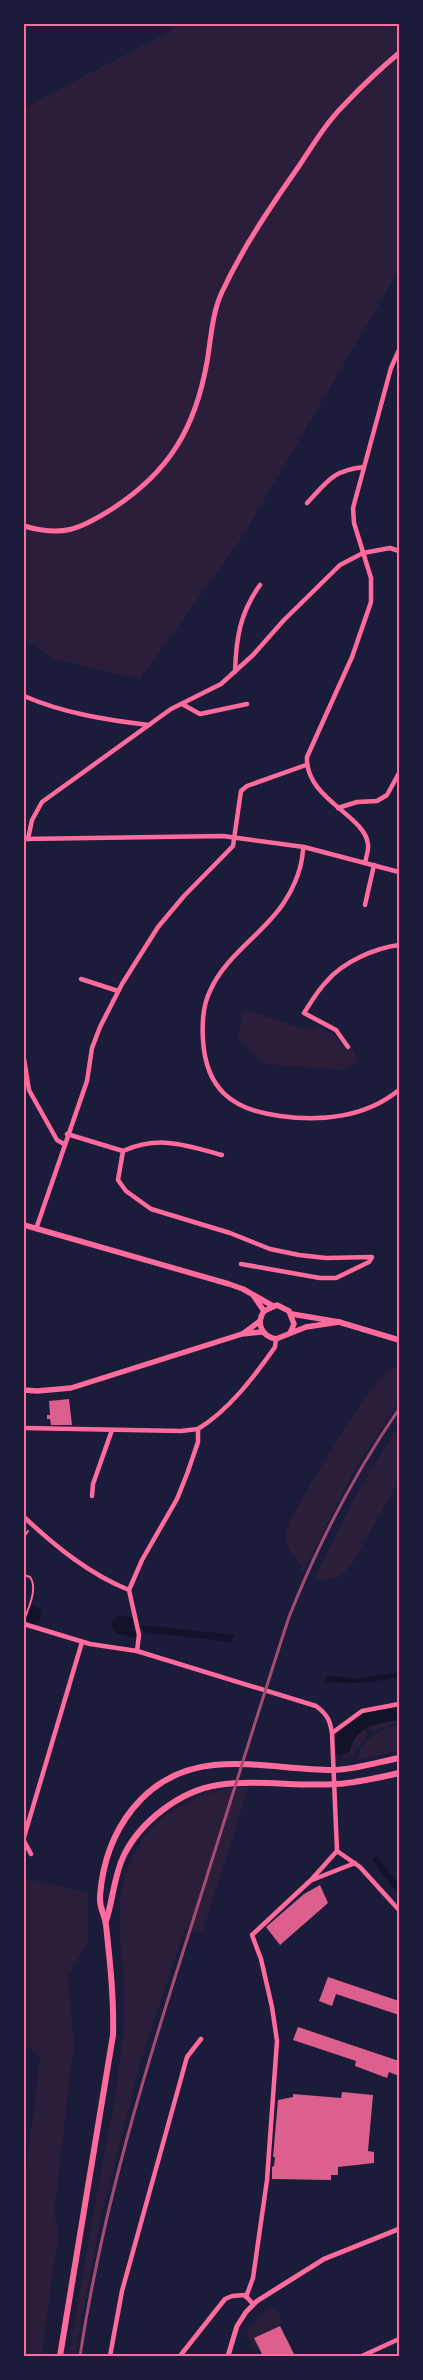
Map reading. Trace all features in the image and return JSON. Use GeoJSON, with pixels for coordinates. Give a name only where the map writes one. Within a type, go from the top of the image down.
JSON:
{"type":"FeatureCollection","features":[{"type":"Feature","properties":{"kind":"main road"},"geometry":{"type":"LineString","coordinates":[[24,1225],[230,1284],[252,1293],[273,1306],[286,1308],[292,1314],[294,1324],[290,1333]]}},
{"type":"Feature","properties":{"kind":"main road"},"geometry":{"type":"LineString","coordinates":[[252,1293],[264,1311]]}},
{"type":"Feature","properties":{"kind":"main road"},"geometry":{"type":"LineString","coordinates":[[262,1332],[260,1321],[264,1311],[273,1306]]}},
{"type":"Feature","properties":{"kind":"main road"},"geometry":{"type":"LineString","coordinates":[[292,1314],[339,1322],[399,1340]]}},
{"type":"Feature","properties":{"kind":"main road"},"geometry":{"type":"LineString","coordinates":[[242,1334],[260,1321]]}},
{"type":"Feature","properties":{"kind":"main road"},"geometry":{"type":"LineString","coordinates":[[24,1390],[53,1390],[79,1386],[242,1334],[262,1332],[276,1339],[312,1325],[339,1322]]}},
{"type":"Feature","properties":{"kind":"main road"},"geometry":{"type":"LineString","coordinates":[[106,1921],[100,1910],[100,1898],[108,1850],[120,1825],[139,1801],[162,1782],[188,1770],[214,1765],[334,1770],[399,1758]]}},
{"type":"Feature","properties":{"kind":"main road"},"geometry":{"type":"LineString","coordinates":[[60,2356],[113,2035],[114,1993],[106,1921],[124,1856],[151,1820],[174,1803],[198,1791],[217,1785],[254,1782],[335,1784],[399,1773]]}},
{"type":"Feature","properties":{"kind":"street"},"geometry":{"type":"LineString","coordinates":[[24,526],[52,532],[71,531],[96,520],[126,500],[160,472],[184,434],[191,417],[206,367],[216,310],[221,293],[263,218],[329,122],[344,104],[399,53]]}},
{"type":"Feature","properties":{"kind":"street"},"geometry":{"type":"LineString","coordinates":[[365,863],[368,842],[364,832],[321,792],[308,773],[306,757],[352,657],[371,602],[370,578],[354,523],[353,508],[391,368],[399,350]]}},
{"type":"Feature","properties":{"kind":"street"},"geometry":{"type":"LineString","coordinates":[[307,503],[329,480],[345,469],[364,467]]}},
{"type":"Feature","properties":{"kind":"street"},"geometry":{"type":"LineString","coordinates":[[399,551],[390,548],[363,553],[350,558],[329,575],[284,620],[253,655],[221,684],[182,704],[150,725],[42,802],[32,820],[26,839],[158,836],[236,837],[304,847],[399,872]]}},
{"type":"Feature","properties":{"kind":"street"},"geometry":{"type":"LineString","coordinates":[[234,672],[235,643],[244,612],[260,585]]}},
{"type":"Feature","properties":{"kind":"street"},"geometry":{"type":"LineString","coordinates":[[24,696],[40,703],[76,713],[150,725]]}},
{"type":"Feature","properties":{"kind":"street"},"geometry":{"type":"LineString","coordinates":[[182,704],[200,714],[247,704]]}},
{"type":"Feature","properties":{"kind":"street"},"geometry":{"type":"LineString","coordinates":[[36,1229],[67,1134],[87,1081],[92,1048],[118,992],[158,927],[184,896],[233,846],[236,837],[242,791],[247,786],[306,765]]}},
{"type":"Feature","properties":{"kind":"street"},"geometry":{"type":"LineString","coordinates":[[338,808],[357,802],[376,802],[387,795],[399,773]]}},
{"type":"Feature","properties":{"kind":"street"},"geometry":{"type":"LineString","coordinates":[[304,847],[294,882],[283,904],[231,961],[210,991],[203,1028],[204,1057],[212,1078],[229,1100],[256,1112],[302,1118],[336,1117],[353,1114],[387,1100],[399,1090]]}},
{"type":"Feature","properties":{"kind":"street"},"geometry":{"type":"LineString","coordinates":[[365,906],[374,866]]}},
{"type":"Feature","properties":{"kind":"street"},"geometry":{"type":"LineString","coordinates":[[348,1047],[336,1030],[304,1013],[327,980],[344,967],[369,953],[399,945]]}},
{"type":"Feature","properties":{"kind":"street"},"geometry":{"type":"LineString","coordinates":[[81,979],[118,992]]}},
{"type":"Feature","properties":{"kind":"street"},"geometry":{"type":"LineString","coordinates":[[24,1060],[29,1090],[57,1140],[64,1144]]}},
{"type":"Feature","properties":{"kind":"street"},"geometry":{"type":"LineString","coordinates":[[67,1134],[123,1151],[136,1145],[154,1142],[180,1143],[222,1155]]}},
{"type":"Feature","properties":{"kind":"street"},"geometry":{"type":"LineString","coordinates":[[123,1151],[118,1180],[126,1191],[151,1209],[188,1219],[270,1249],[333,1258],[372,1257],[369,1262],[336,1278],[320,1278],[241,1264]]}},
{"type":"Feature","properties":{"kind":"street"},"geometry":{"type":"LineString","coordinates":[[24,1428],[182,1431],[198,1429],[214,1419],[242,1389],[275,1347],[276,1339]]}},
{"type":"Feature","properties":{"kind":"street"},"geometry":{"type":"LineString","coordinates":[[137,1651],[139,1632],[129,1590],[142,1560],[180,1490],[198,1442],[198,1429]]}},
{"type":"Feature","properties":{"kind":"street"},"geometry":{"type":"LineString","coordinates":[[92,1496],[93,1484],[112,1430]]}},
{"type":"Feature","properties":{"kind":"street"},"geometry":{"type":"LineString","coordinates":[[24,1517],[52,1544],[83,1566],[129,1590]]}},
{"type":"Feature","properties":{"kind":"street"},"geometry":{"type":"LineString","coordinates":[[25,1624],[82,1642],[137,1651],[316,1706],[329,1718],[332,1732],[337,1851],[311,1880],[252,1935],[261,1959],[272,2007],[276,2041],[267,2180],[253,2278],[246,2296]]}},
{"type":"Feature","properties":{"kind":"street"},"geometry":{"type":"LineString","coordinates":[[24,1837],[82,1642]]}},
{"type":"Feature","properties":{"kind":"street"},"geometry":{"type":"LineString","coordinates":[[332,1732],[362,1710],[399,1704]]}},
{"type":"Feature","properties":{"kind":"street"},"geometry":{"type":"LineString","coordinates":[[24,1841],[31,1854]]}},
{"type":"Feature","properties":{"kind":"street"},"geometry":{"type":"LineString","coordinates":[[337,1851],[355,1863],[399,1910]]}},
{"type":"Feature","properties":{"kind":"street"},"geometry":{"type":"LineString","coordinates":[[311,1880],[355,1863]]}},
{"type":"Feature","properties":{"kind":"street"},"geometry":{"type":"LineString","coordinates":[[110,2356],[122,2291],[187,2057],[201,2039]]}},
{"type":"Feature","properties":{"kind":"street"},"geometry":{"type":"LineString","coordinates":[[228,2356],[237,2326],[253,2304],[324,2259],[399,2229]]}},
{"type":"Feature","properties":{"kind":"street"},"geometry":{"type":"LineString","coordinates":[[180,2356],[225,2299],[238,2294],[246,2296],[253,2304]]}},
{"type":"Feature","properties":{"kind":"street"},"geometry":{"type":"LineString","coordinates":[[362,2356],[399,2338]]}},
{"type":"Feature","properties":{"kind":"path"},"geometry":{"type":"LineString","coordinates":[[24,1575],[30,1576],[33,1581],[32,1595],[25,1624]]}},
{"type":"Feature","properties":{"kind":"shaded area"},"geometry":{"type":"Polygon","coordinates":[[[183,24],[399,24],[399,270],[243,536],[140,679],[54,659],[24,638],[24,108],[183,24]]]}},
{"type":"Feature","properties":{"kind":"shaded area"},"geometry":{"type":"Polygon","coordinates":[[[244,1009],[312,1032],[318,1026],[335,1036],[346,1050],[353,1049],[359,1061],[343,1070],[265,1064],[237,1039],[244,1009]]]}},
{"type":"Feature","properties":{"kind":"shaded area"},"geometry":{"type":"Polygon","coordinates":[[[399,1365],[399,1402],[353,1472],[304,1571],[299,1573],[302,1566],[290,1551],[286,1537],[291,1521],[315,1477],[364,1400],[386,1372],[399,1365]]]}},
{"type":"Feature","properties":{"kind":"shaded area"},"geometry":{"type":"Polygon","coordinates":[[[399,1425],[399,1480],[352,1564],[338,1578],[319,1581],[315,1576],[357,1493],[399,1425]]]}},
{"type":"Feature","properties":{"kind":"shaded area"},"geometry":{"type":"Polygon","coordinates":[[[141,1625],[235,1635],[231,1642],[144,1632],[141,1625]]]}},
{"type":"Feature","properties":{"kind":"shaded area"},"geometry":{"type":"Polygon","coordinates":[[[399,1672],[399,1677],[372,1682],[326,1682],[327,1675],[356,1679],[399,1672]]]}},
{"type":"Feature","properties":{"kind":"shaded area"},"geometry":{"type":"Polygon","coordinates":[[[399,1714],[399,1722],[375,1731],[370,1730],[364,1721],[377,1717],[399,1714]]]}},
{"type":"Feature","properties":{"kind":"shaded area"},"geometry":{"type":"Polygon","coordinates":[[[362,1722],[367,1734],[364,1741],[355,1752],[354,1758],[343,1757],[339,1751],[339,1746],[345,1746],[351,1732],[362,1722]]]}},
{"type":"Feature","properties":{"kind":"shaded area"},"geometry":{"type":"Polygon","coordinates":[[[399,1724],[399,1751],[358,1760],[362,1747],[372,1736],[399,1724]]]}},
{"type":"Feature","properties":{"kind":"shaded area"},"geometry":{"type":"Polygon","coordinates":[[[249,1786],[202,1933],[185,1928],[142,2058],[102,2211],[75,2356],[69,2356],[118,2077],[124,2004],[120,1903],[128,1868],[136,1850],[146,1836],[157,1823],[170,1813],[200,1797],[232,1788],[249,1786]]]}},
{"type":"Feature","properties":{"kind":"shaded area"},"geometry":{"type":"Polygon","coordinates":[[[377,1856],[399,1885],[399,1895],[372,1860],[377,1856]]]}},
{"type":"Feature","properties":{"kind":"shaded area"},"geometry":{"type":"Polygon","coordinates":[[[24,1878],[88,1893],[88,1942],[68,1975],[74,2044],[54,2214],[59,2235],[42,2356],[24,2356],[24,2188],[40,2057],[27,2047],[24,2050],[24,1878]]]}},
{"type":"Feature","properties":{"kind":"shaded area"},"geometry":{"type":"Polygon","coordinates":[[[271,2306],[279,2314],[283,2323],[255,2338],[259,2350],[255,2352],[246,2334],[258,2317],[271,2306]]]}},
{"type":"Feature","properties":{"kind":"building"},"geometry":{"type":"Polygon","coordinates":[[[69,1399],[72,1425],[51,1425],[50,1419],[47,1419],[47,1415],[50,1415],[49,1401],[69,1399]]]}},
{"type":"Feature","properties":{"kind":"building"},"geometry":{"type":"Polygon","coordinates":[[[320,1885],[328,1903],[280,1945],[266,1927],[304,1894],[320,1885]]]}},
{"type":"Feature","properties":{"kind":"building"},"geometry":{"type":"Polygon","coordinates":[[[328,1977],[399,2001],[399,2015],[336,1994],[332,2006],[319,2001],[328,1977]]]}},
{"type":"Feature","properties":{"kind":"building"},"geometry":{"type":"Polygon","coordinates":[[[298,2027],[399,2061],[399,2076],[389,2072],[387,2078],[355,2066],[356,2061],[293,2040],[298,2027]]]}},
{"type":"Feature","properties":{"kind":"building"},"geometry":{"type":"Polygon","coordinates":[[[342,2092],[373,2095],[368,2151],[374,2152],[374,2163],[338,2167],[338,2175],[331,2175],[331,2180],[272,2179],[278,2100],[293,2097],[293,2094],[341,2098],[342,2092]]]}},
{"type":"Feature","properties":{"kind":"building"},"geometry":{"type":"Polygon","coordinates":[[[280,2326],[295,2356],[263,2356],[254,2338],[280,2326]]]}},
{"type":"Feature","properties":{"kind":"waterway"},"geometry":{"type":"LineString","coordinates":[[24,1613],[32,1615]]}},
{"type":"Feature","properties":{"kind":"waterway"},"geometry":{"type":"LineString","coordinates":[[121,1625],[132,1628]]}},
{"type":"Feature","properties":{"kind":"waterway"},"geometry":{"type":"LineString","coordinates":[[342,1746],[346,1736],[357,1723],[372,1716],[399,1711]]}},
{"type":"Feature","properties":{"kind":"railway"},"geometry":{"type":"LineString","coordinates":[[80,2356],[100,2248],[126,2141],[173,1983],[289,1617],[312,1563],[338,1510],[367,1459],[399,1409]]}}]}
